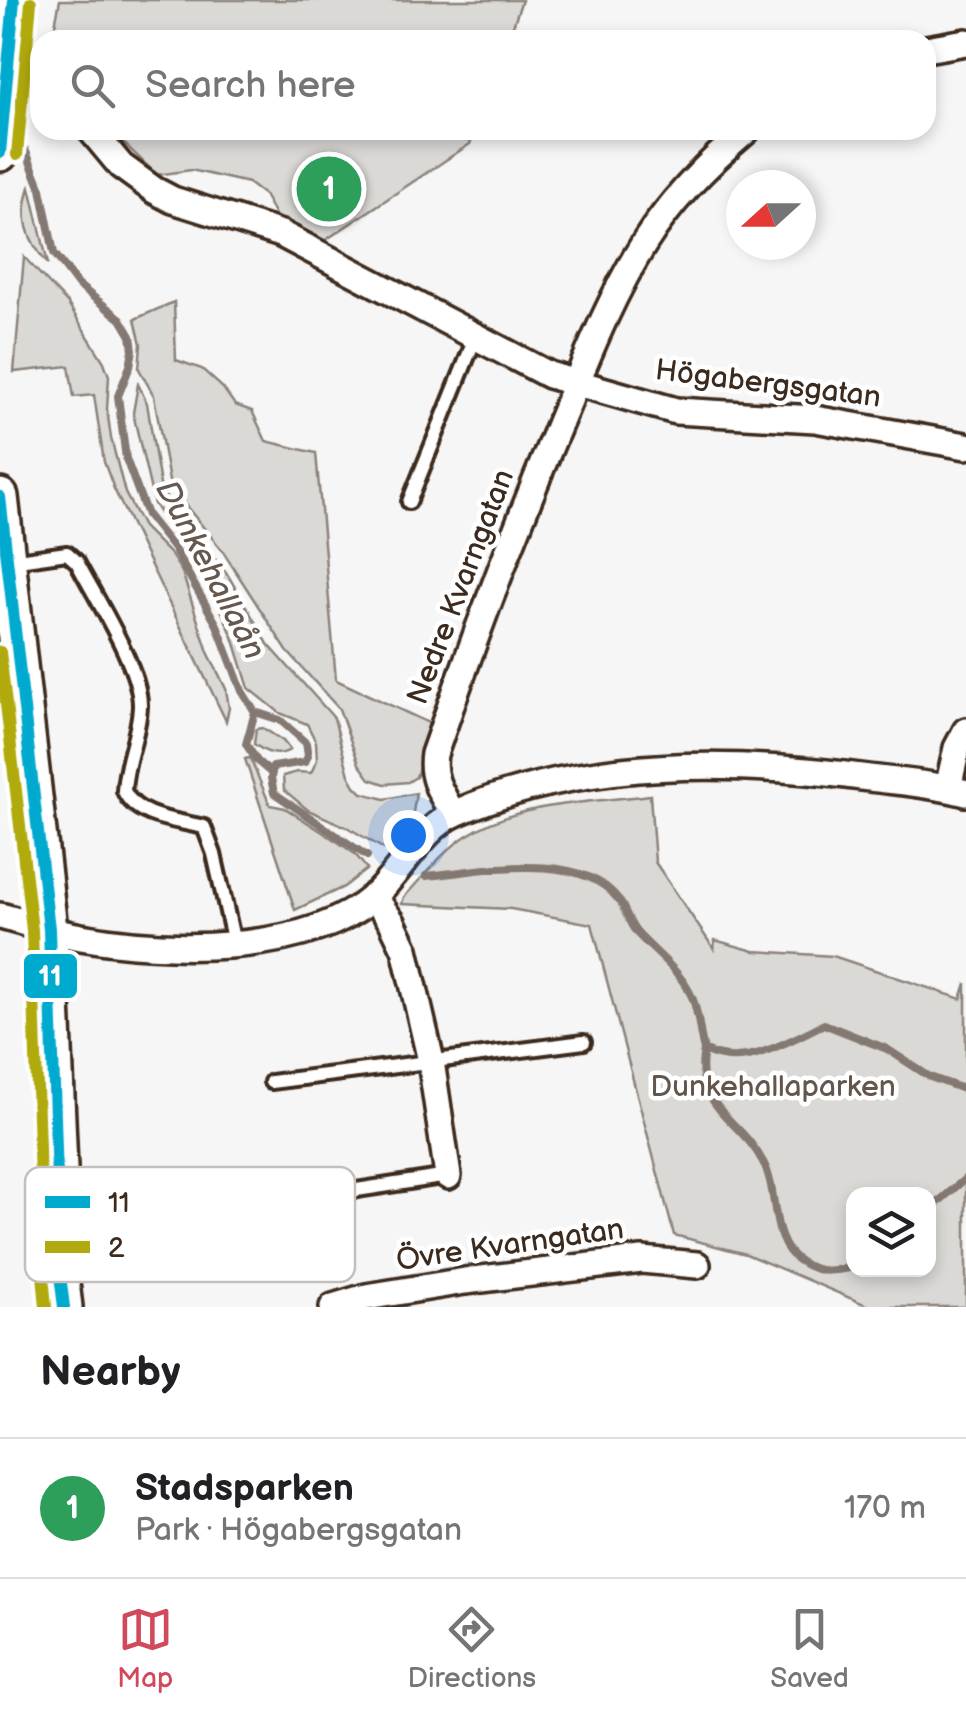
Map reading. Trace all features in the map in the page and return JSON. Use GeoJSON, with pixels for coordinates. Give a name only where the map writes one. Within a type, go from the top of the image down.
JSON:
{"type":"FeatureCollection","features":[{"type":"Feature","properties":{"kind":"street"},"geometry":{"type":"LineString","coordinates":[[0,154],[7,99],[25,67],[14,0]]}},
{"type":"Feature","properties":{"kind":"street"},"geometry":{"type":"LineString","coordinates":[[936,47],[966,42]]}},
{"type":"Feature","properties":{"kind":"street","name":"Högabergsgatan"},"geometry":{"type":"LineString","coordinates":[[99,140],[121,166],[173,200],[282,234],[550,375],[676,410],[814,419],[966,446]]}},
{"type":"Feature","properties":{"kind":"street","name":"Nedre Kvarngatan"},"geometry":{"type":"LineString","coordinates":[[453,814],[435,784],[431,769],[434,754],[496,577],[576,384],[644,242],[690,184],[736,140]]}},
{"type":"Feature","properties":{"kind":"street"},"geometry":{"type":"LineString","coordinates":[[0,496],[48,929],[59,1167]]}},
{"type":"Feature","properties":{"kind":"street"},"geometry":{"type":"LineString","coordinates":[[0,916],[82,937],[154,946],[234,943],[308,930],[344,916],[373,896],[453,814],[499,796],[591,774],[696,766],[821,772],[957,791],[958,748],[966,731]]}},
{"type":"Feature","properties":{"kind":"street"},"geometry":{"type":"LineString","coordinates":[[373,896],[405,949],[431,1062],[448,1176]]}},
{"type":"Feature","properties":{"kind":"street","name":"Övre Kvarngatan"},"geometry":{"type":"LineString","coordinates":[[333,1307],[465,1281],[642,1260],[697,1265]]}},
{"type":"Feature","properties":{"kind":"street"},"geometry":{"type":"LineString","coordinates":[[61,1282],[64,1307]]}},
{"type":"Feature","properties":{"kind":"lane"},"geometry":{"type":"LineString","coordinates":[[409,502],[476,336]]}},
{"type":"Feature","properties":{"kind":"lane"},"geometry":{"type":"LineString","coordinates":[[8,562],[67,553],[77,562],[134,674],[139,694],[140,709],[124,791],[140,811],[204,827],[234,943]]}},
{"type":"Feature","properties":{"kind":"lane"},"geometry":{"type":"LineString","coordinates":[[271,1082],[584,1042]]}},
{"type":"Feature","properties":{"kind":"lane"},"geometry":{"type":"LineString","coordinates":[[355,1190],[448,1176]]}},
{"type":"Feature","properties":{"kind":"green space"},"geometry":{"type":"Polygon","coordinates":[[[60,0],[522,0],[512,30],[54,30],[60,0]]]}},
{"type":"Feature","properties":{"kind":"green space"},"geometry":{"type":"Polygon","coordinates":[[[120,140],[471,140],[324,241],[278,220],[264,195],[248,183],[191,170],[157,175],[120,140]]]}},
{"type":"Feature","properties":{"kind":"green space"},"geometry":{"type":"Polygon","coordinates":[[[30,187],[48,264],[27,228],[30,187]]]}},
{"type":"Feature","properties":{"kind":"green space"},"geometry":{"type":"Polygon","coordinates":[[[24,257],[68,304],[104,362],[109,376],[107,409],[111,438],[125,493],[143,527],[182,572],[208,652],[226,689],[226,721],[114,489],[104,462],[94,395],[74,397],[69,366],[14,372],[24,257]]]}},
{"type":"Feature","properties":{"kind":"green space"},"geometry":{"type":"Polygon","coordinates":[[[174,302],[176,360],[202,369],[235,405],[252,411],[266,441],[316,453],[336,680],[433,725],[416,777],[408,782],[385,784],[370,779],[359,764],[339,709],[287,651],[222,550],[169,481],[154,396],[139,369],[141,344],[135,319],[174,302]]]}},
{"type":"Feature","properties":{"kind":"green space"},"geometry":{"type":"Polygon","coordinates":[[[138,384],[147,403],[161,491],[229,577],[268,644],[334,718],[355,786],[362,793],[385,799],[416,793],[412,819],[384,849],[308,810],[284,790],[283,776],[311,773],[317,760],[316,742],[307,724],[280,713],[249,688],[216,598],[154,504],[133,413],[138,384]]]}},
{"type":"Feature","properties":{"kind":"green space"},"geometry":{"type":"Polygon","coordinates":[[[263,728],[290,750],[271,753],[254,744],[256,729],[263,728]]]}},
{"type":"Feature","properties":{"kind":"green space"},"geometry":{"type":"Polygon","coordinates":[[[250,758],[270,805],[285,808],[338,842],[367,869],[344,887],[295,910],[245,759],[250,758]]]}},
{"type":"Feature","properties":{"kind":"green space","name":"Dunkehallaparken"},"geometry":{"type":"Polygon","coordinates":[[[650,795],[655,862],[714,949],[715,940],[754,951],[833,956],[961,999],[966,983],[966,1307],[871,1307],[746,1254],[674,1235],[592,924],[511,909],[402,904],[404,897],[449,849],[466,836],[508,816],[650,795]]]}},
{"type":"Feature","properties":{"kind":"waterway","name":"Dunkehallaån"},"geometry":{"type":"LineString","coordinates":[[13,138],[23,144],[41,189],[54,253],[78,285],[121,319],[131,336],[130,366],[118,396],[126,459],[147,515],[174,549],[217,625],[242,691],[255,712],[280,720],[306,743],[305,762],[273,767],[274,793],[367,856]]}},
{"type":"Feature","properties":{"kind":"waterway"},"geometry":{"type":"LineString","coordinates":[[255,712],[246,744],[270,772]]}},
{"type":"Feature","properties":{"kind":"waterway","name":"Dunkehallaån"},"geometry":{"type":"LineString","coordinates":[[426,876],[500,868],[555,868],[601,883],[618,899],[637,933],[687,987],[704,1050],[719,1056],[765,1051],[824,1024],[887,1049],[930,1077],[966,1090]]}},
{"type":"Feature","properties":{"kind":"waterway"},"geometry":{"type":"LineString","coordinates":[[704,1050],[705,1085],[763,1162],[779,1230],[791,1253],[820,1270],[846,1268]]}},
{"type":"Feature","properties":{"kind":"waterway"},"geometry":{"type":"LineString","coordinates":[[936,1204],[966,1178]]}},
{"type":"Feature","properties":{"kind":"transit line","name":"11"},"geometry":{"type":"LineString","coordinates":[[0,153],[14,0]]}},
{"type":"Feature","properties":{"kind":"transit line","name":"2"},"geometry":{"type":"LineString","coordinates":[[17,155],[31,2]]}},
{"type":"Feature","properties":{"kind":"transit line","name":"11"},"geometry":{"type":"LineString","coordinates":[[0,497],[49,929],[57,1167]]}},
{"type":"Feature","properties":{"kind":"transit line","name":"2"},"geometry":{"type":"LineString","coordinates":[[0,652],[32,930],[40,1167]]}},
{"type":"Feature","properties":{"kind":"transit line","name":"2"},"geometry":{"type":"LineString","coordinates":[[44,1282],[46,1307]]}},
{"type":"Feature","properties":{"kind":"transit line","name":"11"},"geometry":{"type":"LineString","coordinates":[[61,1282],[64,1307]]}},
{"type":"Feature","properties":{"kind":"place","name":"Stadsparken"},"geometry":{"type":"Point","coordinates":[329,189]}}]}
